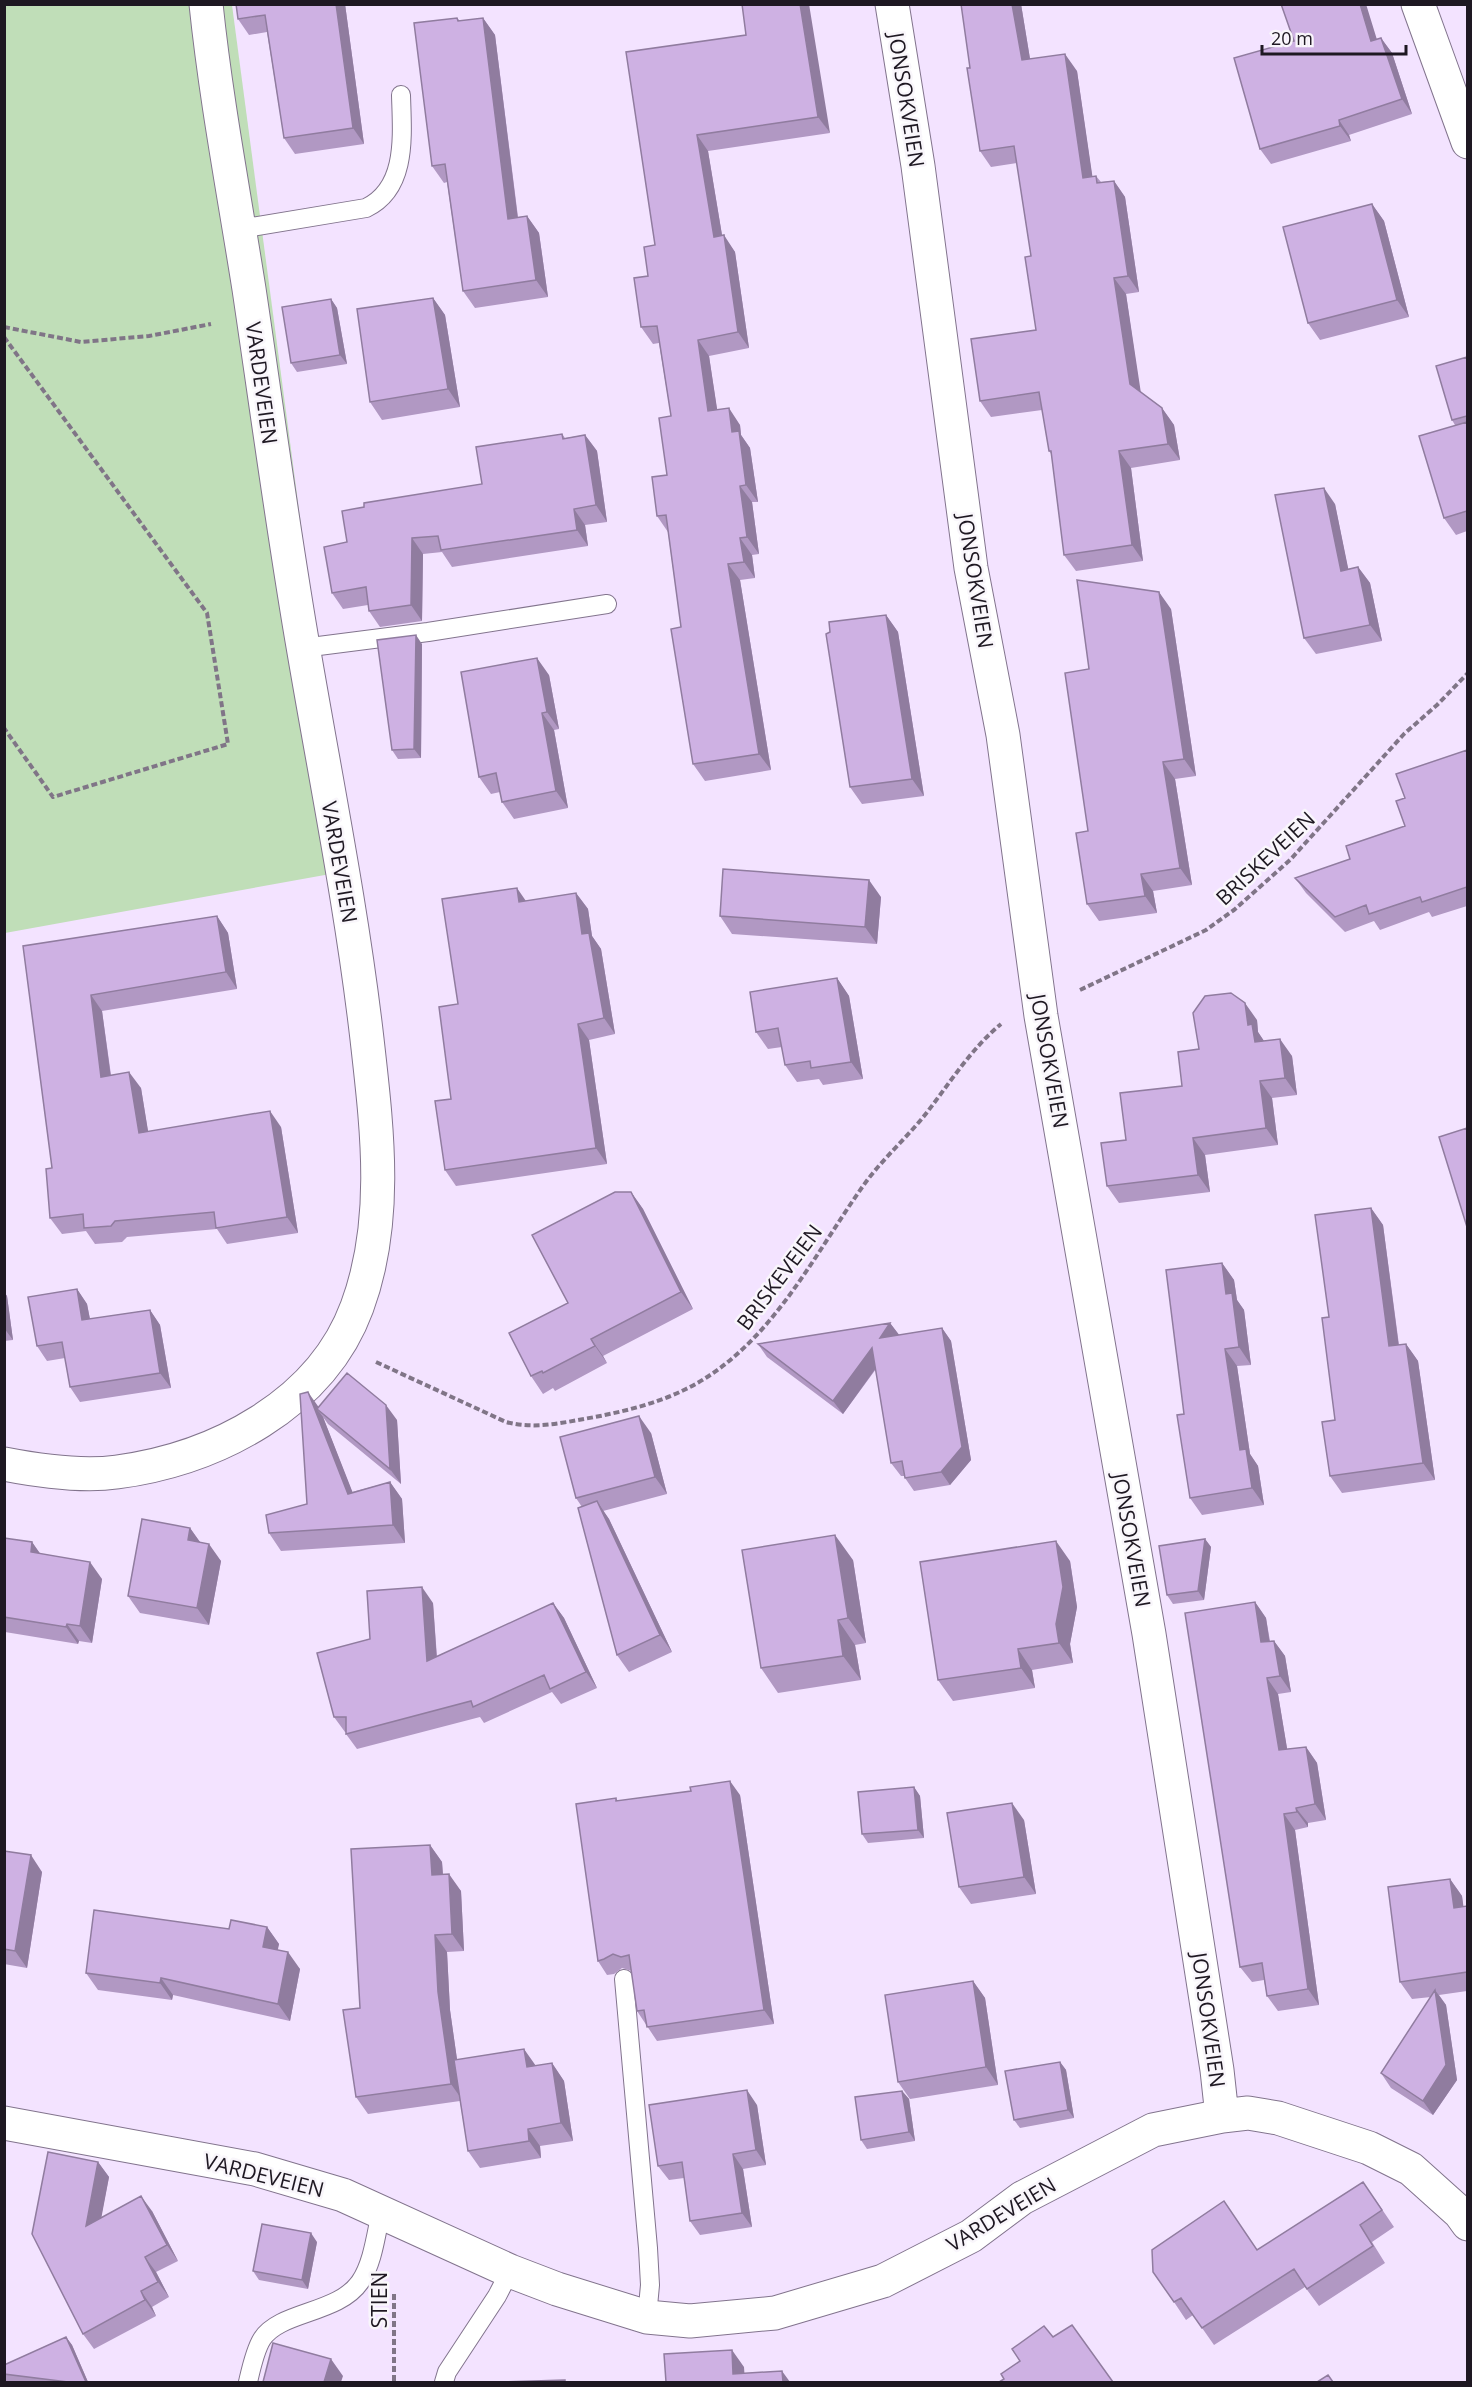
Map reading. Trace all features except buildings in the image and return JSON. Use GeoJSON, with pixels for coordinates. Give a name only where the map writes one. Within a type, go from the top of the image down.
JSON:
{"type":"FeatureCollection","features":[{"type":"Feature","properties":{"kind":"street","name":"VARDEVEIEN"},"geometry":{"type":"LineString","coordinates":[[4,1464],[35,1470],[101,1474],[120,1472],[213,1447],[249,1430],[281,1407],[316,1376],[339,1342],[356,1310],[371,1260],[377,1208],[377,1145],[359,967],[303,648],[215,85],[206,4]]}},
{"type":"Feature","properties":{"kind":"street","name":"JONSOKVEIEN"},"geometry":{"type":"LineString","coordinates":[[891,4],[918,166],[971,568],[1003,735],[1040,1008],[1149,1634],[1217,2070],[1222,2116]]}},
{"type":"Feature","properties":{"kind":"street"},"geometry":{"type":"LineString","coordinates":[[1418,4],[1467,142]]}},
{"type":"Feature","properties":{"kind":"street","name":"VARDEVEIEN"},"geometry":{"type":"LineString","coordinates":[[4,2123],[255,2169],[343,2195],[510,2271],[557,2289],[647,2317],[690,2321],[776,2313],[883,2281],[970,2236],[1022,2198],[1153,2130],[1222,2116],[1248,2113],[1278,2118],[1369,2148],[1411,2169],[1460,2213],[1467,2223]]}},
{"type":"Feature","properties":{"kind":"lane"},"geometry":{"type":"LineString","coordinates":[[239,229],[366,208],[378,201],[394,180],[399,162],[402,139],[401,95]]}},
{"type":"Feature","properties":{"kind":"lane"},"geometry":{"type":"LineString","coordinates":[[303,648],[428,632],[607,604]]}},
{"type":"Feature","properties":{"kind":"lane"},"geometry":{"type":"LineString","coordinates":[[624,1979],[648,2248],[650,2285],[647,2317]]}},
{"type":"Feature","properties":{"kind":"lane"},"geometry":{"type":"LineString","coordinates":[[248,2382],[262,2340],[271,2329],[334,2303],[350,2293],[360,2282],[365,2272],[381,2212]]}},
{"type":"Feature","properties":{"kind":"lane"},"geometry":{"type":"LineString","coordinates":[[444,2382],[447,2372],[497,2296],[510,2271]]}},
{"type":"Feature","properties":{"kind":"path"},"geometry":{"type":"LineString","coordinates":[[4,327],[81,342],[149,336],[196,326],[253,318]]}},
{"type":"Feature","properties":{"kind":"path"},"geometry":{"type":"LineString","coordinates":[[4,337],[207,613],[228,744],[53,797],[4,728]]}},
{"type":"Feature","properties":{"kind":"path","name":"BRISKEVEIEN"},"geometry":{"type":"LineString","coordinates":[[339,1342],[401,1375],[506,1422],[524,1426],[552,1425],[617,1413],[688,1389],[743,1349],[780,1309],[864,1184],[910,1134],[986,1038],[1001,1024],[1085,988],[1206,930],[1234,910],[1290,860],[1404,734],[1437,705],[1467,673]]}},
{"type":"Feature","properties":{"kind":"path","name":"STIEN"},"geometry":{"type":"LineString","coordinates":[[394,2289],[394,2382]]}},
{"type":"Feature","properties":{"kind":"green space"},"geometry":{"type":"Polygon","coordinates":[[[4,5],[232,5],[347,871],[5,933],[4,5]]]}}]}
